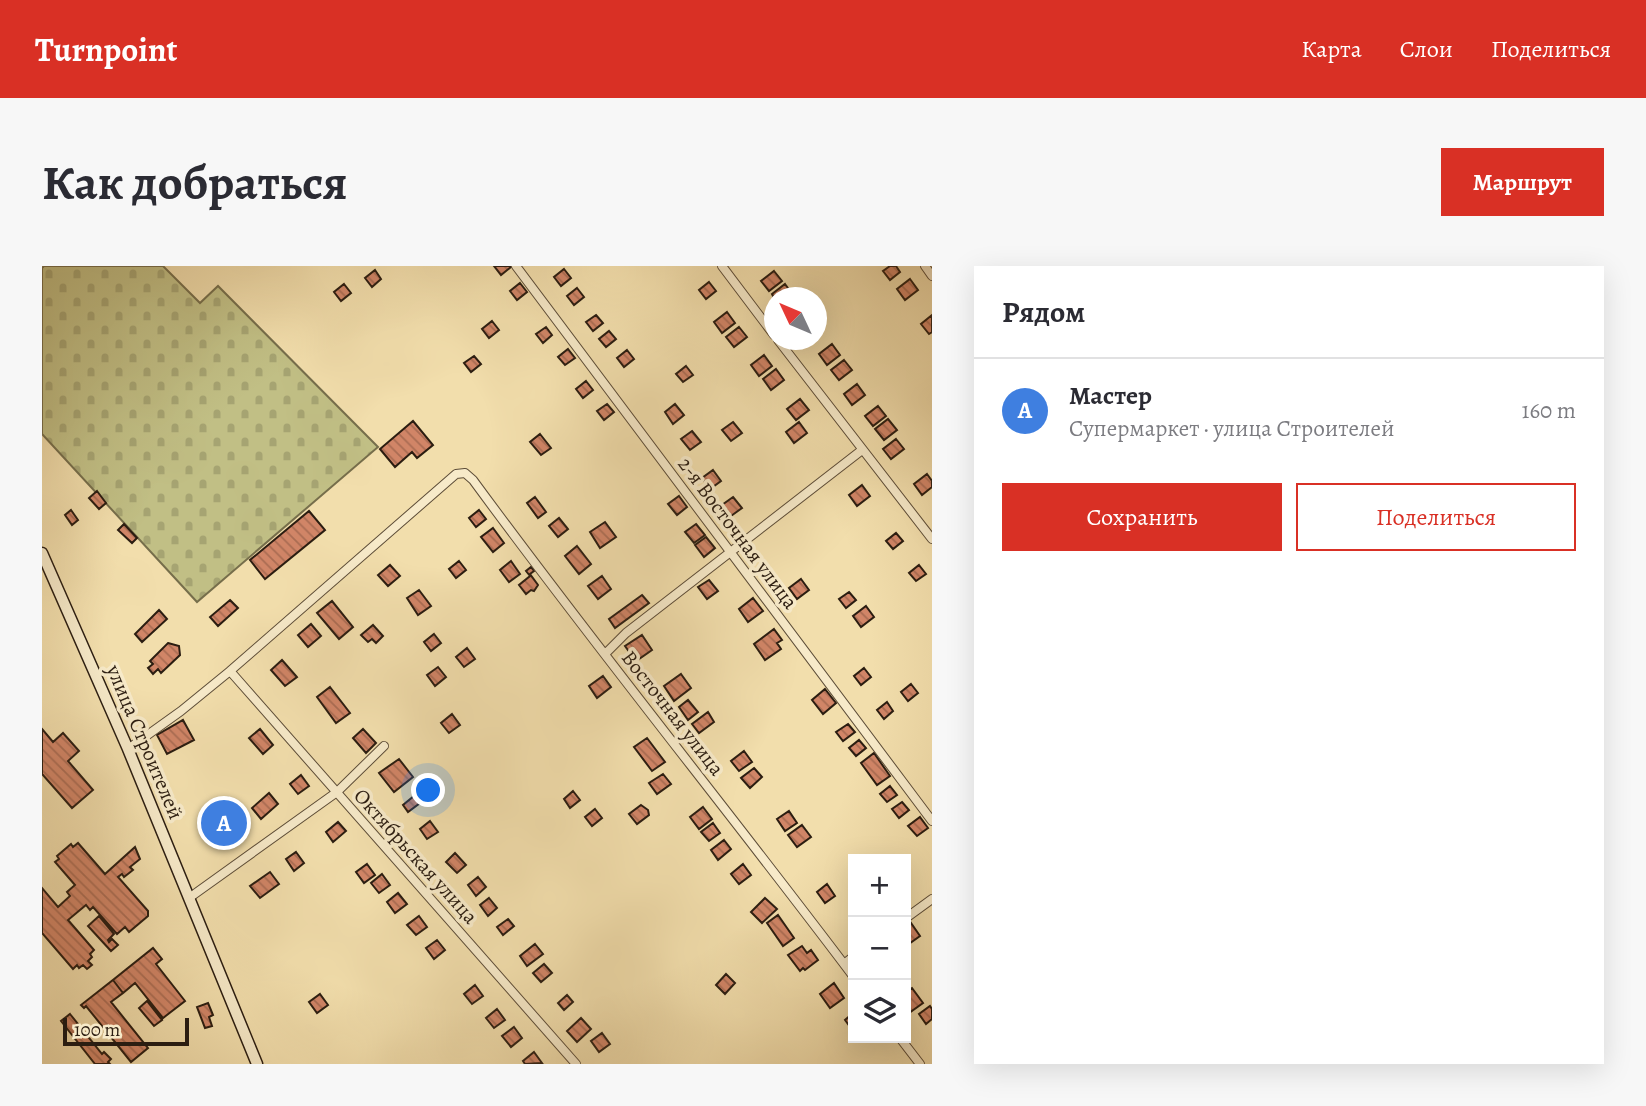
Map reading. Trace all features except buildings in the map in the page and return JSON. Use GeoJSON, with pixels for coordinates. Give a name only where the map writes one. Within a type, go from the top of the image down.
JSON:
{"type":"FeatureCollection","features":[{"type":"Feature","properties":{"kind":"main road","name":"улица Строителей"},"geometry":{"type":"LineString","coordinates":[[42,553],[128,749],[257,1064]]}},
{"type":"Feature","properties":{"kind":"street","name":"2-я Восточная улица"},"geometry":{"type":"LineString","coordinates":[[516,266],[932,821]]}},
{"type":"Feature","properties":{"kind":"street"},"geometry":{"type":"LineString","coordinates":[[723,266],[764,320]]}},
{"type":"Feature","properties":{"kind":"street"},"geometry":{"type":"LineString","coordinates":[[925,266],[932,276]]}},
{"type":"Feature","properties":{"kind":"street"},"geometry":{"type":"LineString","coordinates":[[786,350],[932,539]]}},
{"type":"Feature","properties":{"kind":"street"},"geometry":{"type":"LineString","coordinates":[[605,653],[626,633],[862,450]]}},
{"type":"Feature","properties":{"kind":"street","name":"Восточная улица"},"geometry":{"type":"LineString","coordinates":[[230,671],[456,474],[465,473],[848,969]]}},
{"type":"Feature","properties":{"kind":"street"},"geometry":{"type":"LineString","coordinates":[[128,749],[230,671]]}},
{"type":"Feature","properties":{"kind":"street","name":"Октябрьская улица"},"geometry":{"type":"LineString","coordinates":[[230,671],[576,1064]]}},
{"type":"Feature","properties":{"kind":"street"},"geometry":{"type":"LineString","coordinates":[[189,898],[337,792],[384,746]]}},
{"type":"Feature","properties":{"kind":"street"},"geometry":{"type":"LineString","coordinates":[[907,917],[932,899]]}},
{"type":"Feature","properties":{"kind":"street"},"geometry":{"type":"LineString","coordinates":[[844,964],[848,961]]}},
{"type":"Feature","properties":{"kind":"street"},"geometry":{"type":"LineString","coordinates":[[904,1043],[920,1064]]}},
{"type":"Feature","properties":{"kind":"green space"},"geometry":{"type":"Polygon","coordinates":[[[44,266],[163,266],[200,303],[218,286],[378,447],[197,602],[42,434],[44,266]]]}},
{"type":"Feature","properties":{"kind":"place","name":"Мастер"},"geometry":{"type":"Point","coordinates":[224,823]}}]}
